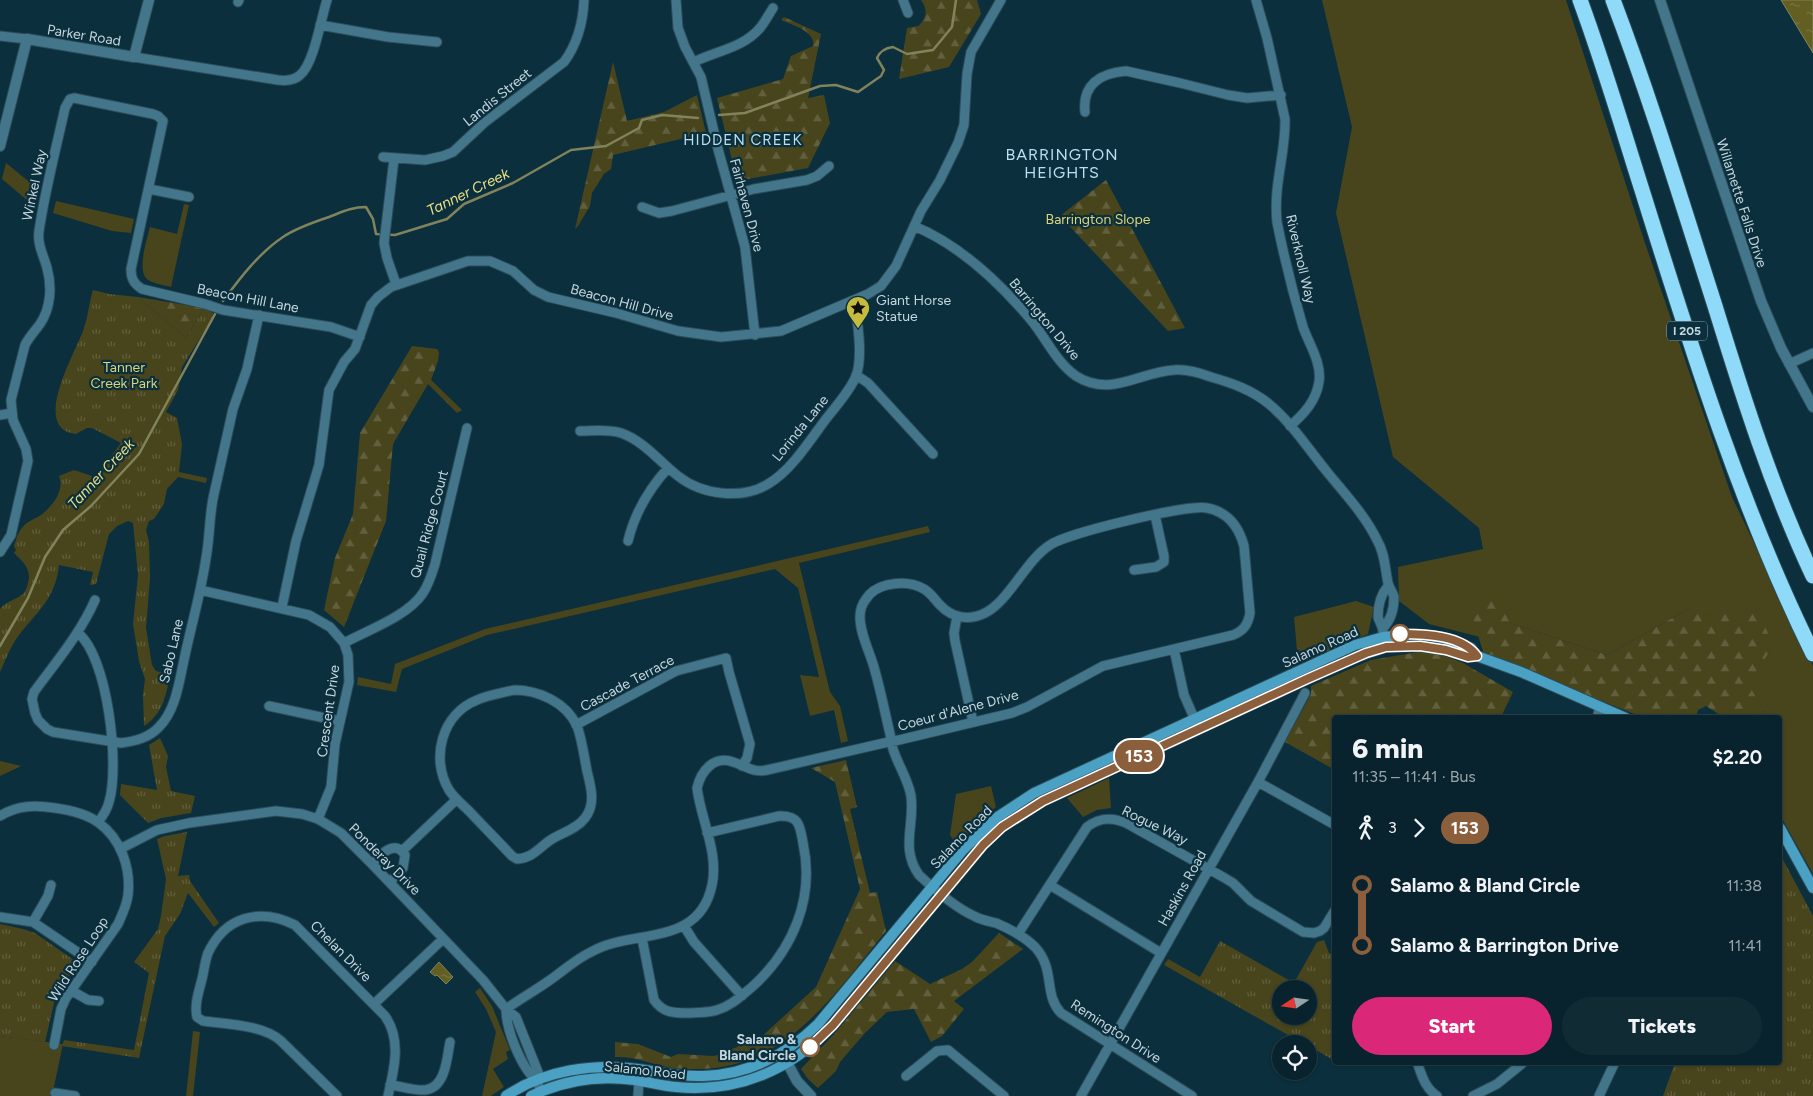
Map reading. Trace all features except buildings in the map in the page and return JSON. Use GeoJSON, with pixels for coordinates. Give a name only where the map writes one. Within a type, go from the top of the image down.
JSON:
{"type":"FeatureCollection","features":[{"type":"Feature","properties":{"kind":"highway","name":"I 205"},"geometry":{"type":"LineString","coordinates":[[1580,0],[1606,76],[1686,330],[1733,468],[1769,558],[1813,654]]}},
{"type":"Feature","properties":{"kind":"highway","name":"I 205"},"geometry":{"type":"LineString","coordinates":[[1613,0],[1666,155],[1745,401],[1777,489],[1813,576]]}},
{"type":"Feature","properties":{"kind":"main road","name":"Salamo Road"},"geometry":{"type":"LineString","coordinates":[[536,1094],[564,1084],[594,1078],[639,1081],[682,1088],[721,1086],[758,1077],[787,1064],[809,1048],[833,1025],[989,839],[1022,814],[1043,801],[1355,645],[1384,637],[1416,634],[1442,638],[1471,648],[1477,656],[1620,715]]}},
{"type":"Feature","properties":{"kind":"main road","name":"Salamo Road"},"geometry":{"type":"LineString","coordinates":[[506,1096],[537,1081],[570,1071],[601,1067],[640,1069],[672,1075],[709,1076],[750,1068],[782,1053],[808,1034],[827,1015],[933,887],[981,832],[1002,814],[1022,800],[1197,724]]}},
{"type":"Feature","properties":{"kind":"main road"},"geometry":{"type":"LineString","coordinates":[[1782,832],[1813,888]]}},
{"type":"Feature","properties":{"kind":"street"},"geometry":{"type":"LineString","coordinates":[[138,57],[148,0]]}},
{"type":"Feature","properties":{"kind":"street"},"geometry":{"type":"LineString","coordinates":[[327,0],[320,25],[388,37],[437,42]]}},
{"type":"Feature","properties":{"kind":"street","name":"Landis Street"},"geometry":{"type":"LineString","coordinates":[[383,157],[434,159],[453,152],[484,122],[564,62],[573,50],[578,37],[584,0]]}},
{"type":"Feature","properties":{"kind":"street","name":"Fairhaven Drive"},"geometry":{"type":"LineString","coordinates":[[676,0],[678,28],[685,47],[701,77],[714,135],[746,251],[755,335]]}},
{"type":"Feature","properties":{"kind":"street"},"geometry":{"type":"LineString","coordinates":[[903,0],[908,13]]}},
{"type":"Feature","properties":{"kind":"street","name":"Riverknoll Way"},"geometry":{"type":"LineString","coordinates":[[1256,0],[1264,24],[1280,95],[1285,128],[1278,175],[1277,222],[1303,326],[1319,371],[1319,381],[1313,400],[1306,412],[1290,426]]}},
{"type":"Feature","properties":{"kind":"street","name":"Willamette Falls Drive"},"geometry":{"type":"LineString","coordinates":[[1660,0],[1760,301],[1789,364],[1813,408]]}},
{"type":"Feature","properties":{"kind":"street","name":"Beacon Hill Drive"},"geometry":{"type":"LineString","coordinates":[[282,607],[296,541],[319,465],[329,390],[344,362],[355,349],[371,305],[378,297],[396,284],[468,261],[490,261],[513,271],[534,290],[548,297],[616,313],[689,334],[718,337],[755,335],[788,329],[853,301],[875,290],[886,280],[896,266],[914,226],[947,165],[963,129],[967,74],[971,52],[998,1]]}},
{"type":"Feature","properties":{"kind":"street"},"geometry":{"type":"LineString","coordinates":[[694,62],[737,45],[750,37],[761,27],[772,8]]}},
{"type":"Feature","properties":{"kind":"street","name":"Parker Road"},"geometry":{"type":"LineString","coordinates":[[0,146],[27,40],[284,81],[296,78],[304,72],[310,62],[320,25]]}},
{"type":"Feature","properties":{"kind":"street"},"geometry":{"type":"LineString","coordinates":[[0,36],[27,40]]}},
{"type":"Feature","properties":{"kind":"street"},"geometry":{"type":"LineString","coordinates":[[1085,112],[1085,95],[1088,88],[1101,77],[1117,72],[1180,82],[1247,98],[1280,95]]}},
{"type":"Feature","properties":{"kind":"street","name":"Winkel Way"},"geometry":{"type":"LineString","coordinates":[[0,552],[11,535],[28,461],[26,449],[13,420],[12,397],[25,345],[28,338],[41,323],[48,302],[50,290],[49,277],[38,233],[65,108],[70,99],[79,99],[153,114],[162,118],[162,129],[131,270],[133,281]]}},
{"type":"Feature","properties":{"kind":"street"},"geometry":{"type":"LineString","coordinates":[[394,158],[384,243],[396,284]]}},
{"type":"Feature","properties":{"kind":"street"},"geometry":{"type":"LineString","coordinates":[[642,207],[660,213],[672,212],[754,189],[807,180],[817,176],[829,166]]}},
{"type":"Feature","properties":{"kind":"street"},"geometry":{"type":"LineString","coordinates":[[149,189],[189,196]]}},
{"type":"Feature","properties":{"kind":"street","name":"Barrington Drive"},"geometry":{"type":"LineString","coordinates":[[914,226],[951,245],[1002,289],[1032,321],[1060,361],[1078,377],[1094,384],[1111,385],[1160,372],[1174,370],[1189,371],[1228,382],[1254,394],[1278,412],[1369,525],[1378,541],[1385,562],[1388,586],[1380,601],[1378,618],[1384,637]]}},
{"type":"Feature","properties":{"kind":"street","name":"Beacon Hill Lane"},"geometry":{"type":"LineString","coordinates":[[133,281],[142,289],[223,310],[331,327],[360,337]]}},
{"type":"Feature","properties":{"kind":"street"},"geometry":{"type":"LineString","coordinates":[[853,301],[859,334],[856,375],[868,383],[933,454]]}},
{"type":"Feature","properties":{"kind":"street","name":"Sabo Lane"},"geometry":{"type":"LineString","coordinates":[[95,600],[88,618],[34,692],[32,707],[38,720],[53,732],[126,742],[143,738],[159,727],[169,714],[178,685],[207,556],[212,503],[233,409],[247,369],[259,315]]}},
{"type":"Feature","properties":{"kind":"street"},"geometry":{"type":"LineString","coordinates":[[1789,364],[1813,352]]}},
{"type":"Feature","properties":{"kind":"street","name":"Lorinda Lane"},"geometry":{"type":"LineString","coordinates":[[580,431],[620,433],[641,444],[680,478],[717,493],[740,492],[768,484],[794,462],[856,375]]}},
{"type":"Feature","properties":{"kind":"street"},"geometry":{"type":"LineString","coordinates":[[0,415],[12,413]]}},
{"type":"Feature","properties":{"kind":"street","name":"Quail Ridge Court"},"geometry":{"type":"LineString","coordinates":[[344,643],[400,613],[414,604],[424,593],[436,561],[467,428]]}},
{"type":"Feature","properties":{"kind":"street"},"geometry":{"type":"LineString","coordinates":[[628,541],[631,526],[644,498],[668,468]]}},
{"type":"Feature","properties":{"kind":"street","name":"Coeur d'Alene Drive"},"geometry":{"type":"LineString","coordinates":[[506,1009],[590,952],[612,943],[671,932],[684,926],[704,905],[712,885],[713,862],[697,788],[701,775],[711,764],[722,760],[735,762],[760,772],[1006,715],[1027,707],[1103,666],[1232,636],[1246,625],[1250,614],[1242,536],[1234,524],[1225,516],[1213,509],[1195,507],[1072,535],[1056,541],[1041,552],[989,610],[970,617],[957,616]]}},
{"type":"Feature","properties":{"kind":"street"},"geometry":{"type":"LineString","coordinates":[[1134,570],[1156,567],[1164,562],[1155,515]]}},
{"type":"Feature","properties":{"kind":"street","name":"Remington Drive"},"geometry":{"type":"LineString","coordinates":[[957,616],[946,611],[924,589],[905,582],[890,584],[876,589],[863,603],[860,617],[875,671],[891,742],[910,793],[912,803],[909,850],[911,860],[919,875],[972,916],[995,923],[1018,934],[1034,947],[1046,964],[1055,1007],[1061,1013],[1192,1096]]}},
{"type":"Feature","properties":{"kind":"street","name":"Crescent Drive"},"geometry":{"type":"LineString","coordinates":[[200,590],[282,607],[320,619],[334,630],[344,643],[350,667],[349,682],[339,721],[331,787],[318,819]]}},
{"type":"Feature","properties":{"kind":"street"},"geometry":{"type":"LineString","coordinates":[[957,616],[954,633],[955,642],[973,722]]}},
{"type":"Feature","properties":{"kind":"street"},"geometry":{"type":"LineString","coordinates":[[78,633],[86,641],[95,657],[107,705],[111,741],[113,774],[109,802],[98,822]]}},
{"type":"Feature","properties":{"kind":"street"},"geometry":{"type":"LineString","coordinates":[[1174,649],[1184,695],[1197,724]]}},
{"type":"Feature","properties":{"kind":"street","name":"Cascade Terrace"},"geometry":{"type":"LineString","coordinates":[[576,725],[676,671],[726,658],[750,744],[747,758],[742,766]]}},
{"type":"Feature","properties":{"kind":"street","name":"Cascade Terrace"},"geometry":{"type":"LineString","coordinates":[[514,690],[526,690],[555,701],[568,713],[576,725],[592,793],[589,811],[580,824],[551,839],[530,857],[517,860],[457,799],[450,791],[442,775],[440,748],[442,738],[451,720],[464,707],[486,697],[514,690]]}},
{"type":"Feature","properties":{"kind":"street","name":"Haskins Road"},"geometry":{"type":"LineString","coordinates":[[1081,1096],[1258,782],[1305,693]]}},
{"type":"Feature","properties":{"kind":"street"},"geometry":{"type":"LineString","coordinates":[[269,706],[339,721]]}},
{"type":"Feature","properties":{"kind":"street"},"geometry":{"type":"LineString","coordinates":[[1598,715],[1600,706]]}},
{"type":"Feature","properties":{"kind":"street"},"geometry":{"type":"LineString","coordinates":[[1258,782],[1332,823]]}},
{"type":"Feature","properties":{"kind":"street"},"geometry":{"type":"LineString","coordinates":[[402,851],[457,799]]}},
{"type":"Feature","properties":{"kind":"street","name":"Wild Rose Loop"},"geometry":{"type":"LineString","coordinates":[[0,816],[14,808],[37,805],[70,810],[98,822],[120,849],[126,864],[129,880],[128,897],[118,924],[60,1009],[54,1045]]}},
{"type":"Feature","properties":{"kind":"street","name":"Ponderay Drive"},"geometry":{"type":"LineString","coordinates":[[120,849],[157,830],[189,823],[276,812],[302,814],[318,819],[341,833],[390,882],[483,980],[506,1009],[516,1017],[538,1072],[536,1094]]}},
{"type":"Feature","properties":{"kind":"street"},"geometry":{"type":"LineString","coordinates":[[642,938],[654,1000],[664,1010],[676,1013],[712,1011],[726,1007],[742,996],[776,962],[793,931],[805,899],[807,879],[806,855],[798,824],[791,817],[774,817],[707,833]]}},
{"type":"Feature","properties":{"kind":"street","name":"Rogue Way"},"geometry":{"type":"LineString","coordinates":[[1018,934],[1087,827],[1096,821],[1109,818],[1128,824],[1208,868],[1233,883],[1251,901],[1304,932],[1314,934],[1320,931],[1332,915]]}},
{"type":"Feature","properties":{"kind":"street"},"geometry":{"type":"LineString","coordinates":[[372,864],[383,852],[391,848],[398,848],[402,851],[405,855],[403,868],[390,882]]}},
{"type":"Feature","properties":{"kind":"street"},"geometry":{"type":"LineString","coordinates":[[1050,884],[1161,953]]}},
{"type":"Feature","properties":{"kind":"street"},"geometry":{"type":"LineString","coordinates":[[34,922],[48,896],[51,885]]}},
{"type":"Feature","properties":{"kind":"street","name":"Chelan Drive"},"geometry":{"type":"LineString","coordinates":[[337,1096],[282,1041],[272,1034],[252,1028],[203,1021],[197,1017],[196,1005],[207,955],[216,940],[229,926],[255,916],[276,917],[295,925],[386,1016],[393,1031],[395,1053],[388,1096]]}},
{"type":"Feature","properties":{"kind":"street"},"geometry":{"type":"LineString","coordinates":[[0,917],[34,922],[92,962]]}},
{"type":"Feature","properties":{"kind":"street"},"geometry":{"type":"LineString","coordinates":[[684,926],[694,942],[742,996]]}},
{"type":"Feature","properties":{"kind":"street"},"geometry":{"type":"LineString","coordinates":[[374,1004],[443,939]]}},
{"type":"Feature","properties":{"kind":"street"},"geometry":{"type":"LineString","coordinates":[[72,991],[88,1000],[99,1001]]}},
{"type":"Feature","properties":{"kind":"street"},"geometry":{"type":"LineString","coordinates":[[390,1085],[425,1090],[435,1086],[441,1080],[450,1042]]}},
{"type":"Feature","properties":{"kind":"street"},"geometry":{"type":"LineString","coordinates":[[906,1076],[937,1052],[948,1050],[1004,1096]]}},
{"type":"Feature","properties":{"kind":"street"},"geometry":{"type":"LineString","coordinates":[[782,1053],[801,1086],[811,1096]]}},
{"type":"Feature","properties":{"kind":"street"},"geometry":{"type":"LineString","coordinates":[[1418,1065],[1426,1092],[1437,1096]]}},
{"type":"Feature","properties":{"kind":"street"},"geometry":{"type":"LineString","coordinates":[[1473,1096],[1497,1084],[1520,1065]]}},
{"type":"Feature","properties":{"kind":"street"},"geometry":{"type":"LineString","coordinates":[[1599,1096],[1614,1065]]}},
{"type":"Feature","properties":{"kind":"street"},"geometry":{"type":"LineString","coordinates":[[638,1096],[639,1081]]}},
{"type":"Feature","properties":{"kind":"street"},"geometry":{"type":"LineString","coordinates":[[55,1093],[75,1096]]}},
{"type":"Feature","properties":{"kind":"green space"},"geometry":{"type":"Polygon","coordinates":[[[921,0],[977,0],[981,14],[949,67],[899,79],[907,28],[918,26],[926,14],[921,0]]]}},
{"type":"Feature","properties":{"kind":"green space"},"geometry":{"type":"Polygon","coordinates":[[[1322,0],[1566,0],[1644,240],[1732,497],[1813,666],[1813,874],[1782,819],[1782,715],[1767,715],[1747,684],[1774,645],[1690,608],[1607,655],[1510,623],[1473,619],[1480,637],[1429,624],[1399,601],[1398,567],[1483,549],[1479,528],[1393,457],[1336,213],[1352,127],[1322,0]]]}},
{"type":"Feature","properties":{"kind":"green space"},"geometry":{"type":"Polygon","coordinates":[[[784,17],[821,34],[808,98],[824,95],[830,123],[808,168],[737,181],[717,98],[783,79],[791,56],[813,46],[811,36],[807,32],[781,20],[784,17]]]}},
{"type":"Feature","properties":{"kind":"green space"},"geometry":{"type":"Polygon","coordinates":[[[613,62],[627,121],[664,112],[697,95],[706,133],[613,155],[611,169],[604,174],[592,193],[590,206],[575,229],[613,62]]]}},
{"type":"Feature","properties":{"kind":"green space"},"geometry":{"type":"Polygon","coordinates":[[[6,163],[38,189],[34,206],[2,179],[6,163]]]}},
{"type":"Feature","properties":{"kind":"green space","name":"Barrington Slope"},"geometry":{"type":"Polygon","coordinates":[[[1106,180],[1185,328],[1168,331],[1060,216],[1106,180]]]}},
{"type":"Feature","properties":{"kind":"green space"},"geometry":{"type":"Polygon","coordinates":[[[56,201],[134,219],[131,233],[112,231],[53,213],[56,201]]]}},
{"type":"Feature","properties":{"kind":"green space"},"geometry":{"type":"Polygon","coordinates":[[[184,204],[189,205],[171,287],[148,280],[143,270],[143,263],[150,227],[177,234],[184,204]]]}},
{"type":"Feature","properties":{"kind":"green space","name":"Tanner Creek Park"},"geometry":{"type":"Polygon","coordinates":[[[93,290],[138,297],[186,338],[204,308],[213,313],[212,319],[182,367],[178,390],[166,412],[177,418],[182,444],[179,472],[207,478],[206,483],[178,477],[167,489],[164,504],[154,519],[149,521],[146,530],[149,542],[150,578],[146,628],[152,665],[156,671],[170,675],[160,710],[144,726],[143,695],[145,679],[139,661],[133,624],[138,575],[133,523],[128,521],[117,526],[109,534],[96,584],[90,585],[93,572],[59,565],[53,590],[13,644],[0,672],[0,609],[23,594],[29,578],[26,566],[14,553],[16,550],[14,546],[19,532],[26,524],[41,515],[54,502],[60,487],[59,476],[74,470],[95,477],[121,443],[92,428],[87,428],[76,434],[63,429],[57,419],[56,405],[59,389],[85,326],[93,290]]]}},
{"type":"Feature","properties":{"kind":"green space"},"geometry":{"type":"Polygon","coordinates":[[[138,297],[204,308],[186,338],[138,297]]]}},
{"type":"Feature","properties":{"kind":"green space"},"geometry":{"type":"Polygon","coordinates":[[[412,346],[437,349],[439,352],[438,361],[431,380],[462,410],[457,413],[428,384],[393,444],[386,521],[344,627],[324,610],[335,558],[353,514],[360,433],[412,346]]]}},
{"type":"Feature","properties":{"kind":"green space"},"geometry":{"type":"Polygon","coordinates":[[[928,526],[930,532],[799,563],[830,692],[840,706],[848,741],[841,743],[834,710],[810,716],[800,675],[819,677],[798,588],[775,569],[487,635],[402,669],[396,692],[357,685],[358,677],[391,684],[395,664],[485,629],[928,526]]]}},
{"type":"Feature","properties":{"kind":"green space"},"geometry":{"type":"Polygon","coordinates":[[[1494,591],[1510,623],[1607,655],[1690,608],[1757,611],[1774,645],[1748,684],[1767,715],[1720,715],[1706,706],[1698,710],[1697,715],[1637,715],[1484,654],[1473,620],[1484,598],[1494,591]]]}},
{"type":"Feature","properties":{"kind":"green space"},"geometry":{"type":"Polygon","coordinates":[[[1356,601],[1374,607],[1368,634],[1302,663],[1298,662],[1294,617],[1356,601]]]}},
{"type":"Feature","properties":{"kind":"green space"},"geometry":{"type":"Polygon","coordinates":[[[1430,650],[1463,663],[1513,692],[1502,715],[1332,715],[1332,768],[1285,742],[1311,694],[1311,686],[1371,660],[1430,650]]]}},
{"type":"Feature","properties":{"kind":"green space"},"geometry":{"type":"Polygon","coordinates":[[[160,738],[168,756],[166,767],[171,791],[195,796],[191,813],[161,818],[148,823],[120,795],[121,784],[157,790],[149,745],[160,738]]]}},
{"type":"Feature","properties":{"kind":"green space"},"geometry":{"type":"Polygon","coordinates":[[[846,760],[857,807],[850,809],[870,893],[877,892],[886,931],[828,1002],[783,1042],[757,1056],[729,1066],[697,1069],[671,1068],[635,1059],[615,1057],[615,1042],[638,1044],[671,1057],[678,1054],[714,1056],[760,1038],[816,987],[860,889],[835,782],[811,768],[846,760]]]}},
{"type":"Feature","properties":{"kind":"green space"},"geometry":{"type":"Polygon","coordinates":[[[0,761],[21,766],[0,776],[0,761]]]}},
{"type":"Feature","properties":{"kind":"green space"},"geometry":{"type":"Polygon","coordinates":[[[1109,778],[1111,808],[1097,810],[1083,817],[1067,798],[1109,778]]]}},
{"type":"Feature","properties":{"kind":"green space"},"geometry":{"type":"Polygon","coordinates":[[[991,786],[996,807],[976,824],[957,846],[950,835],[956,794],[991,786]]]}},
{"type":"Feature","properties":{"kind":"green space"},"geometry":{"type":"Polygon","coordinates":[[[187,832],[178,876],[189,875],[190,881],[219,923],[214,927],[188,893],[180,914],[165,936],[139,1058],[62,1046],[64,1040],[134,1050],[149,973],[134,962],[158,929],[166,879],[157,839],[187,832]]]}},
{"type":"Feature","properties":{"kind":"green space"},"geometry":{"type":"Polygon","coordinates":[[[1782,858],[1813,916],[1813,1096],[1663,1096],[1674,1065],[1782,1065],[1782,858]]]}},
{"type":"Feature","properties":{"kind":"green space"},"geometry":{"type":"Polygon","coordinates":[[[0,924],[35,933],[78,963],[55,999],[45,1042],[0,1036],[0,924]]]}},
{"type":"Feature","properties":{"kind":"green space"},"geometry":{"type":"Polygon","coordinates":[[[999,933],[1023,949],[954,1001],[964,1009],[942,1036],[931,1042],[914,1009],[887,1012],[865,1033],[840,1062],[836,1071],[818,1088],[808,1079],[801,1069],[835,1033],[895,961],[930,984],[962,969],[972,962],[999,933]]]}},
{"type":"Feature","properties":{"kind":"green space"},"geometry":{"type":"Polygon","coordinates":[[[1324,940],[1329,953],[1332,954],[1332,1059],[1317,1051],[1317,1035],[1288,1035],[1164,965],[1168,959],[1200,977],[1220,941],[1289,980],[1272,980],[1272,1025],[1318,1025],[1318,980],[1296,980],[1317,942],[1324,940]]]}},
{"type":"Feature","properties":{"kind":"green space"},"geometry":{"type":"Polygon","coordinates":[[[480,988],[492,1006],[510,1050],[506,1052],[508,1059],[493,1069],[504,1087],[491,1096],[482,1096],[496,1032],[486,1009],[475,992],[480,988]]]}},
{"type":"Feature","properties":{"kind":"green space"},"geometry":{"type":"Polygon","coordinates":[[[193,1031],[200,1032],[193,1096],[186,1096],[193,1031]]]}},
{"type":"Feature","properties":{"kind":"green space"},"geometry":{"type":"Polygon","coordinates":[[[0,1036],[63,1044],[52,1096],[0,1096],[0,1036]]]}},
{"type":"Feature","properties":{"kind":"water"},"geometry":{"type":"Polygon","coordinates":[[[1781,0],[1813,0],[1813,53],[1781,0]]]}},
{"type":"Feature","properties":{"kind":"water"},"geometry":{"type":"Polygon","coordinates":[[[439,962],[453,977],[446,984],[437,975],[435,976],[430,972],[439,962]]]}},
{"type":"Feature","properties":{"kind":"waterway","name":"Tanner Creek"},"geometry":{"type":"LineString","coordinates":[[719,115],[745,113],[820,86],[836,85],[858,92],[881,76],[884,70],[877,58],[885,49],[893,47],[907,54],[933,50],[952,27],[956,0]]}},
{"type":"Feature","properties":{"kind":"waterway","name":"Tanner Creek"},"geometry":{"type":"LineString","coordinates":[[223,301],[243,275],[274,243],[311,223],[347,210],[366,207],[373,219],[376,234],[395,235],[447,219],[464,204],[513,183],[571,150],[606,146],[639,128],[642,120],[662,115],[698,118]]}},
{"type":"Feature","properties":{"kind":"waterway","name":"Tanner Creek"},"geometry":{"type":"LineString","coordinates":[[0,646],[28,598],[45,557],[63,530],[91,506],[139,454],[215,314]]}},
{"type":"Feature","properties":{"kind":"bus line","name":"153"},"geometry":{"type":"LineString","coordinates":[[810,1047],[833,1025],[983,845],[1002,827],[1043,801],[1366,653],[1386,647],[1420,646],[1446,650],[1468,657],[1477,656],[1471,648],[1452,640],[1425,635],[1400,634]]}},
{"type":"Feature","properties":{"kind":"place","name":"Giant Horse Statue"},"geometry":{"type":"Point","coordinates":[858,329]}},
{"type":"Feature","properties":{"kind":"place","name":"Salamo & Bland Circle"},"geometry":{"type":"Point","coordinates":[810,1047]}},
{"type":"Feature","properties":{"kind":"district","name":"HIDDEN CREEK"},"geometry":{"type":"Point","coordinates":[743,140]}},
{"type":"Feature","properties":{"kind":"district","name":"BARRINGTON HEIGHTS"},"geometry":{"type":"Point","coordinates":[1062,163]}}]}
